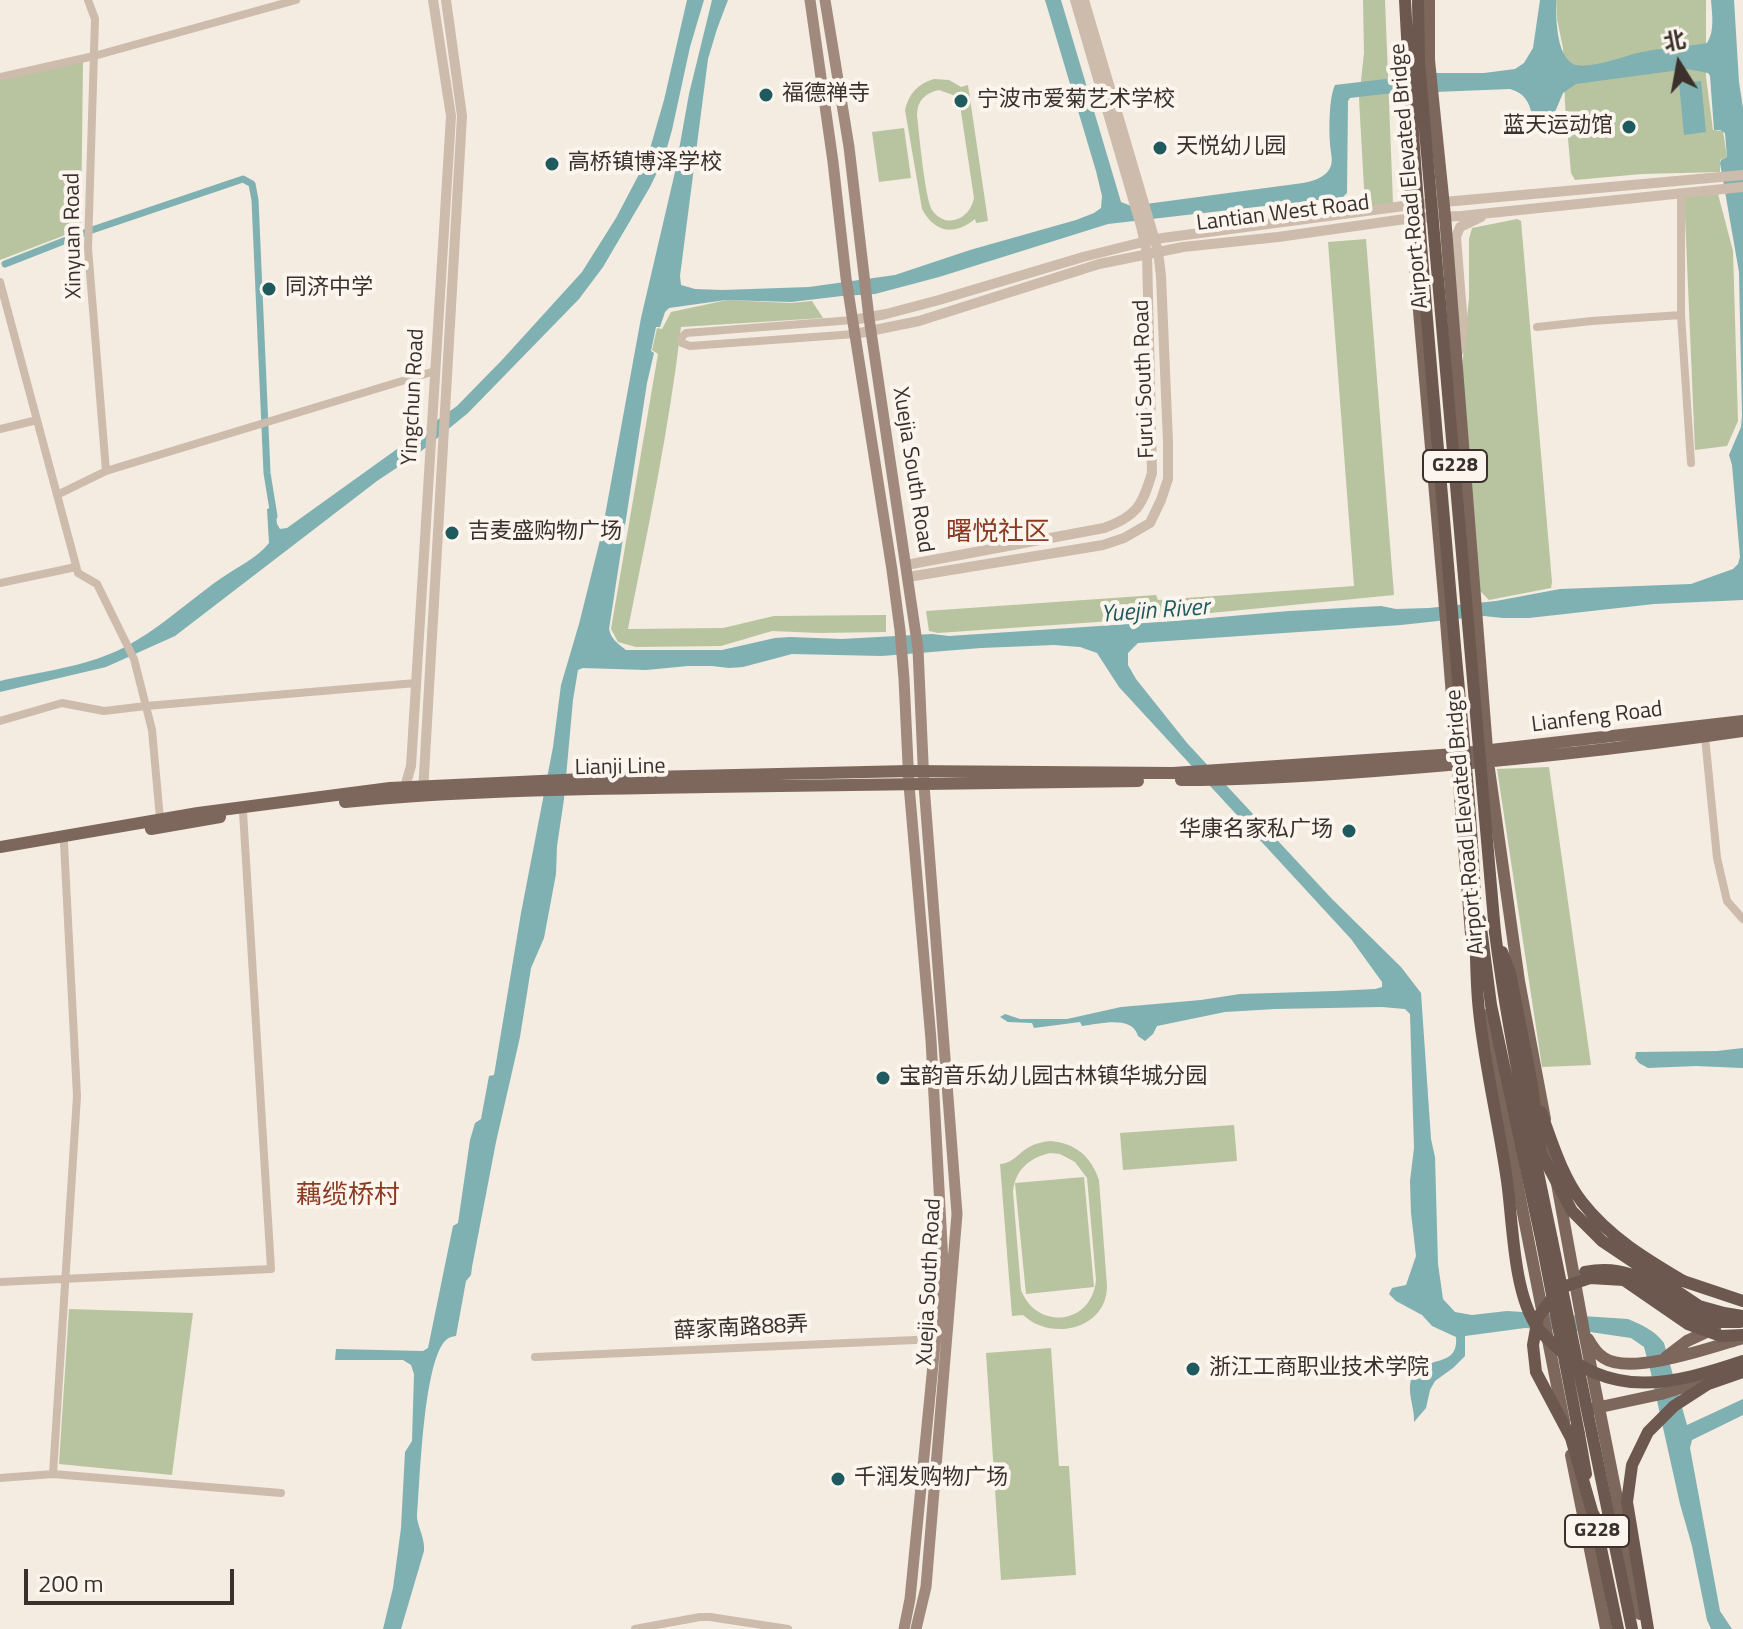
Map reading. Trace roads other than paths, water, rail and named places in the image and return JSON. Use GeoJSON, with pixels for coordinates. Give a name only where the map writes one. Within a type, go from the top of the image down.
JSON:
{"type":"FeatureCollection","features":[{"type":"Feature","properties":{"kind":"highway","name":"Airport Road Elevated Bridge"},"geometry":{"type":"LineString","coordinates":[[1402,0],[1474,877],[1491,1005],[1542,1243],[1618,1629]]}},
{"type":"Feature","properties":{"kind":"highway","name":"Airport Road Elevated Bridge"},"geometry":{"type":"LineString","coordinates":[[1418,0],[1419,62],[1502,988],[1632,1629]]}},
{"type":"Feature","properties":{"kind":"highway"},"geometry":{"type":"LineString","coordinates":[[1474,877],[1478,1005],[1483,1044],[1524,1298],[1537,1327],[1568,1359],[1620,1382],[1657,1382],[1697,1376],[1743,1361]]}},
{"type":"Feature","properties":{"kind":"highway"},"geometry":{"type":"LineString","coordinates":[[1495,932],[1510,973],[1532,1085],[1541,1153],[1572,1211],[1602,1241],[1699,1306],[1743,1315]]}},
{"type":"Feature","properties":{"kind":"highway"},"geometry":{"type":"LineString","coordinates":[[1532,1085],[1560,1163],[1580,1201],[1636,1253],[1683,1281],[1743,1301]]}},
{"type":"Feature","properties":{"kind":"highway"},"geometry":{"type":"LineString","coordinates":[[1596,1525],[1571,1438],[1536,1372],[1533,1345],[1538,1317],[1569,1278],[1600,1269],[1636,1275],[1703,1319],[1743,1322]]}},
{"type":"Feature","properties":{"kind":"highway"},"geometry":{"type":"LineString","coordinates":[[1554,1296],[1566,1286],[1590,1278],[1624,1280],[1688,1324],[1721,1336],[1743,1336]]}},
{"type":"Feature","properties":{"kind":"highway"},"geometry":{"type":"LineString","coordinates":[[1646,1629],[1627,1502],[1632,1465],[1648,1432],[1674,1406],[1708,1384],[1743,1371]]}},
{"type":"Feature","properties":{"kind":"main road","name":"Xuejia South Road"},"geometry":{"type":"LineString","coordinates":[[810,0],[846,278],[900,630],[931,1040],[943,1263],[910,1599],[904,1629]]}},
{"type":"Feature","properties":{"kind":"main road","name":"Xuejia South Road"},"geometry":{"type":"LineString","coordinates":[[825,0],[849,147],[863,275],[918,649],[924,785],[957,1214],[926,1587],[916,1629]]}},
{"type":"Feature","properties":{"kind":"main road"},"geometry":{"type":"LineString","coordinates":[[1402,0],[1423,369],[1472,954],[1606,1629]]}},
{"type":"Feature","properties":{"kind":"main road"},"geometry":{"type":"LineString","coordinates":[[1429,0],[1430,64],[1444,202],[1488,756],[1519,981],[1598,1406],[1646,1629]]}},
{"type":"Feature","properties":{"kind":"main road","name":"Lianfeng Road"},"geometry":{"type":"LineString","coordinates":[[1456,760],[1743,721]]}},
{"type":"Feature","properties":{"kind":"main road","name":"Lianfeng Road"},"geometry":{"type":"LineString","coordinates":[[1488,756],[1743,731]]}},
{"type":"Feature","properties":{"kind":"main road","name":"Lianji Line"},"geometry":{"type":"LineString","coordinates":[[909,778],[924,785],[1244,780],[1456,760]]}},
{"type":"Feature","properties":{"kind":"main road","name":"Lianji Line"},"geometry":{"type":"LineString","coordinates":[[0,847],[212,811],[403,792],[571,784],[909,778],[924,771],[1191,772],[1456,760]]}},
{"type":"Feature","properties":{"kind":"main road","name":"Lianji Line"},"geometry":{"type":"LineString","coordinates":[[0,853],[243,812],[403,792]]}},
{"type":"Feature","properties":{"kind":"main road"},"geometry":{"type":"LineString","coordinates":[[1668,1359],[1687,1341],[1743,1315]]}},
{"type":"Feature","properties":{"kind":"main road"},"geometry":{"type":"LineString","coordinates":[[1584,1332],[1604,1358],[1643,1364],[1743,1336]]}},
{"type":"Feature","properties":{"kind":"main road"},"geometry":{"type":"LineString","coordinates":[[1593,1379],[1632,1371],[1643,1364]]}},
{"type":"Feature","properties":{"kind":"main road"},"geometry":{"type":"LineString","coordinates":[[1564,1418],[1598,1406],[1661,1394],[1743,1371]]}},
{"type":"Feature","properties":{"kind":"street","name":"Xinyuan Road"},"geometry":{"type":"LineString","coordinates":[[88,0],[95,19],[88,248],[106,471]]}},
{"type":"Feature","properties":{"kind":"street"},"geometry":{"type":"LineString","coordinates":[[0,77],[94,56],[296,0]]}},
{"type":"Feature","properties":{"kind":"street","name":"Yingchun Road"},"geometry":{"type":"LineString","coordinates":[[403,792],[411,766],[451,116],[433,0]]}},
{"type":"Feature","properties":{"kind":"street","name":"Yingchun Road"},"geometry":{"type":"LineString","coordinates":[[424,791],[462,116],[446,0]]}},
{"type":"Feature","properties":{"kind":"street"},"geometry":{"type":"LineString","coordinates":[[1075,0],[1136,196]]}},
{"type":"Feature","properties":{"kind":"street"},"geometry":{"type":"LineString","coordinates":[[1084,0],[1136,196]]}},
{"type":"Feature","properties":{"kind":"street"},"geometry":{"type":"LineString","coordinates":[[1724,183],[1743,175]]}},
{"type":"Feature","properties":{"kind":"street","name":"Lantian West Road"},"geometry":{"type":"LineString","coordinates":[[855,334],[919,321],[1099,264],[1152,252],[1412,212],[1444,202],[1651,182],[1724,183]]}},
{"type":"Feature","properties":{"kind":"street"},"geometry":{"type":"LineString","coordinates":[[1724,183],[1743,187]]}},
{"type":"Feature","properties":{"kind":"street","name":"Lantian West Road"},"geometry":{"type":"LineString","coordinates":[[853,320],[939,300],[1150,240],[1412,212],[1445,216],[1493,212],[1681,193],[1724,183]]}},
{"type":"Feature","properties":{"kind":"street"},"geometry":{"type":"LineString","coordinates":[[1681,193],[1681,315],[1691,463]]}},
{"type":"Feature","properties":{"kind":"street","name":"Furui South Road"},"geometry":{"type":"LineString","coordinates":[[907,571],[1103,545],[1124,538],[1150,523],[1168,479],[1168,442],[1161,291],[1136,196]]}},
{"type":"Feature","properties":{"kind":"street"},"geometry":{"type":"LineString","coordinates":[[1456,372],[1463,326],[1456,237],[1460,227],[1493,212]]}},
{"type":"Feature","properties":{"kind":"street","name":"Furui South Road"},"geometry":{"type":"LineString","coordinates":[[907,571],[1089,532],[1124,521],[1136,510],[1146,494],[1152,473],[1152,252]]}},
{"type":"Feature","properties":{"kind":"street"},"geometry":{"type":"LineString","coordinates":[[0,282],[78,573],[97,584],[134,659],[152,730],[160,819]]}},
{"type":"Feature","properties":{"kind":"street"},"geometry":{"type":"LineString","coordinates":[[1537,327],[1681,315]]}},
{"type":"Feature","properties":{"kind":"street"},"geometry":{"type":"LineString","coordinates":[[853,320],[686,333],[681,338],[682,343],[690,346],[855,334]]}},
{"type":"Feature","properties":{"kind":"street"},"geometry":{"type":"LineString","coordinates":[[57,495],[106,471],[435,371]]}},
{"type":"Feature","properties":{"kind":"street"},"geometry":{"type":"LineString","coordinates":[[0,429],[37,420]]}},
{"type":"Feature","properties":{"kind":"street"},"geometry":{"type":"LineString","coordinates":[[0,583],[76,567]]}},
{"type":"Feature","properties":{"kind":"street"},"geometry":{"type":"LineString","coordinates":[[0,721],[62,703],[104,711],[416,683]]}},
{"type":"Feature","properties":{"kind":"street"},"geometry":{"type":"LineString","coordinates":[[1705,737],[1717,858],[1727,901],[1743,919]]}},
{"type":"Feature","properties":{"kind":"street"},"geometry":{"type":"LineString","coordinates":[[0,1282],[271,1269],[243,812]]}},
{"type":"Feature","properties":{"kind":"street"},"geometry":{"type":"LineString","coordinates":[[53,1474],[77,1096],[64,843]]}},
{"type":"Feature","properties":{"kind":"street","name":"薛家南路88弄"},"geometry":{"type":"LineString","coordinates":[[535,1357],[935,1338],[948,1340]]}},
{"type":"Feature","properties":{"kind":"street"},"geometry":{"type":"LineString","coordinates":[[0,1478],[53,1474],[281,1493]]}},
{"type":"Feature","properties":{"kind":"street"},"geometry":{"type":"LineString","coordinates":[[635,1629],[710,1617],[788,1629]]}},
{"type":"Feature","properties":{"kind":"water"},"geometry":{"type":"Polygon","coordinates":[[[687,0],[704,0],[664,158],[650,187],[603,267],[579,299],[468,413],[175,636],[106,667],[0,692],[0,681],[91,661],[146,635],[264,549],[269,543],[267,509],[275,506],[277,524],[280,529],[287,528],[457,406],[582,272],[616,218],[647,159],[687,0]]]}},
{"type":"Feature","properties":{"kind":"water"},"geometry":{"type":"Polygon","coordinates":[[[712,0],[728,0],[708,59],[681,285],[722,290],[809,287],[895,275],[1076,220],[1101,208],[1102,196],[1096,171],[1045,0],[1061,0],[1121,202],[1131,206],[1303,183],[1318,178],[1328,171],[1332,162],[1330,113],[1335,85],[1436,73],[1484,73],[1515,69],[1524,63],[1533,48],[1540,0],[1556,0],[1558,35],[1563,53],[1573,64],[1586,66],[1642,52],[1707,43],[1712,28],[1711,0],[1734,0],[1743,108],[1743,600],[1654,604],[1529,618],[1484,616],[1401,625],[1138,643],[1128,653],[1128,665],[1136,679],[1187,743],[1332,899],[1401,967],[1421,993],[1431,1139],[1435,1157],[1438,1264],[1443,1299],[1455,1312],[1472,1315],[1507,1311],[1628,1319],[1643,1326],[1664,1343],[1687,1425],[1743,1399],[1743,1415],[1692,1440],[1690,1448],[1720,1611],[1732,1629],[1711,1629],[1707,1620],[1650,1369],[1644,1347],[1631,1338],[1525,1328],[1465,1336],[1465,1356],[1435,1381],[1426,1408],[1414,1422],[1410,1388],[1412,1377],[1417,1370],[1452,1354],[1456,1337],[1432,1326],[1422,1315],[1389,1294],[1392,1288],[1406,1285],[1416,1256],[1410,1181],[1414,1148],[1410,1014],[1405,1009],[1225,1012],[1157,1026],[1145,1041],[1135,1029],[1122,1023],[1082,1026],[1080,1022],[1034,1028],[1032,1023],[1008,1022],[1000,1017],[1005,1014],[1020,1019],[1067,1019],[1121,1007],[1240,994],[1382,987],[1382,982],[1351,939],[1119,687],[1097,653],[1080,647],[1054,645],[882,656],[792,654],[729,668],[688,666],[646,670],[578,670],[556,874],[544,938],[531,968],[520,1037],[456,1336],[445,1341],[438,1354],[427,1398],[417,1518],[424,1551],[401,1629],[383,1629],[393,1588],[401,1528],[405,1452],[412,1441],[414,1374],[411,1365],[403,1360],[335,1360],[336,1349],[423,1351],[428,1348],[453,1226],[458,1223],[470,1140],[475,1123],[481,1119],[489,1076],[494,1075],[553,747],[561,685],[602,532],[641,318],[675,172],[689,94],[712,0]],[[1687,69],[1576,84],[1563,93],[1555,112],[1532,115],[1525,98],[1510,89],[1350,98],[1347,193],[1343,197],[1108,224],[875,294],[791,302],[726,300],[669,308],[660,327],[656,327],[651,351],[654,353],[609,629],[611,636],[626,650],[722,650],[790,637],[949,636],[1289,611],[1381,606],[1429,608],[1496,601],[1560,589],[1691,584],[1733,569],[1740,557],[1729,455],[1741,427],[1742,416],[1739,272],[1720,163],[1727,157],[1725,133],[1714,130],[1708,73],[1687,69]]]}},
{"type":"Feature","properties":{"kind":"water"},"geometry":{"type":"Polygon","coordinates":[[[1701,81],[1706,132],[1684,135],[1679,83],[1701,81]]]}},
{"type":"Feature","properties":{"kind":"water"},"geometry":{"type":"Polygon","coordinates":[[[1743,1048],[1743,1068],[1648,1068],[1635,1058],[1636,1052],[1743,1048]]]}},
{"type":"Feature","properties":{"kind":"waterway"},"geometry":{"type":"LineString","coordinates":[[5,264],[92,230],[243,179],[252,184],[267,473],[274,516]]}},
{"type":"Feature","properties":{"kind":"place","name":"福德禅寺"},"geometry":{"type":"Point","coordinates":[766,95]}},
{"type":"Feature","properties":{"kind":"place","name":"宁波市爱菊艺术学校"},"geometry":{"type":"Point","coordinates":[961,101]}},
{"type":"Feature","properties":{"kind":"place","name":"蓝天运动馆"},"geometry":{"type":"Point","coordinates":[1629,127]}},
{"type":"Feature","properties":{"kind":"place","name":"天悦幼儿园"},"geometry":{"type":"Point","coordinates":[1160,148]}},
{"type":"Feature","properties":{"kind":"place","name":"高桥镇博泽学校"},"geometry":{"type":"Point","coordinates":[552,164]}},
{"type":"Feature","properties":{"kind":"place","name":"同济中学"},"geometry":{"type":"Point","coordinates":[269,289]}},
{"type":"Feature","properties":{"kind":"place","name":"吉麦盛购物广场"},"geometry":{"type":"Point","coordinates":[452,533]}},
{"type":"Feature","properties":{"kind":"place","name":"华康名家私广场"},"geometry":{"type":"Point","coordinates":[1349,831]}},
{"type":"Feature","properties":{"kind":"place","name":"宝韵音乐幼儿园古林镇华城分园"},"geometry":{"type":"Point","coordinates":[883,1078]}},
{"type":"Feature","properties":{"kind":"place","name":"浙江工商职业技术学院"},"geometry":{"type":"Point","coordinates":[1193,1369]}},
{"type":"Feature","properties":{"kind":"place","name":"千润发购物广场"},"geometry":{"type":"Point","coordinates":[838,1479]}},
{"type":"Feature","properties":{"kind":"district","name":"曙悦社区"},"geometry":{"type":"Point","coordinates":[998,534]}},
{"type":"Feature","properties":{"kind":"district","name":"藕缆桥村"},"geometry":{"type":"Point","coordinates":[348,1197]}},
{"type":"Feature","properties":{"kind":"water label","name":"Yuejin River"},"geometry":{"type":"Point","coordinates":[1155,612]}}]}
